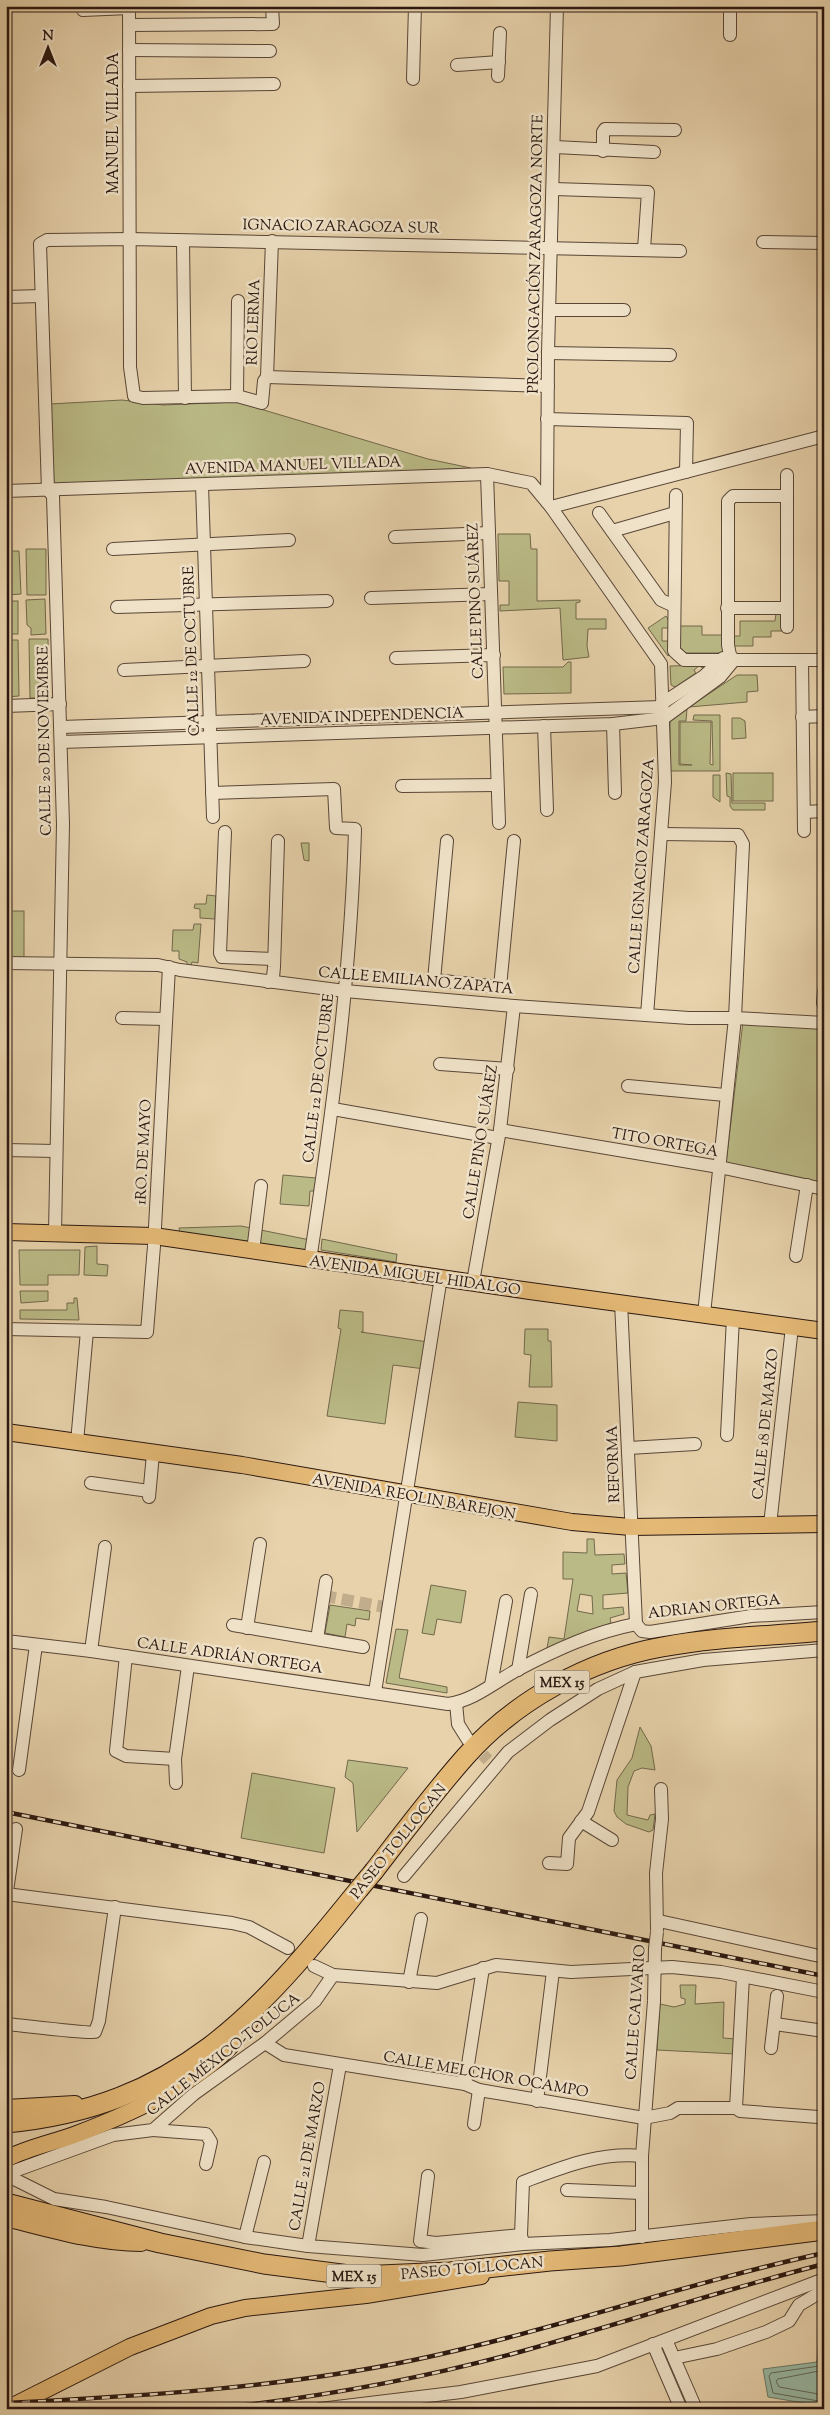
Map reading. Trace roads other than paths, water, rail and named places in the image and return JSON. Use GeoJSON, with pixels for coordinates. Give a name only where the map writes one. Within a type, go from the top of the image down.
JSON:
{"type":"FeatureCollection","features":[{"type":"Feature","properties":{"kind":"highway","name":"PASEO TOLLOCAN"},"geometry":{"type":"LineString","coordinates":[[6,2122],[51,2117],[119,2097],[184,2066],[222,2038],[258,2006],[306,1955],[466,1756],[523,1706],[564,1681],[621,1657],[661,1647],[824,1631]]}},
{"type":"Feature","properties":{"kind":"highway","name":"PASEO TOLLOCAN"},"geometry":{"type":"LineString","coordinates":[[6,2203],[160,2242],[264,2264],[357,2276],[450,2272],[550,2260],[621,2256],[824,2230]]}},
{"type":"Feature","properties":{"kind":"main road","name":"AVENIDA MIGUEL HIDALGO"},"geometry":{"type":"LineString","coordinates":[[6,1232],[154,1236],[310,1260],[824,1331]]}},
{"type":"Feature","properties":{"kind":"main road","name":"AVENIDA REOLIN BAREJON"},"geometry":{"type":"LineString","coordinates":[[6,1432],[242,1466],[533,1517],[631,1527],[824,1524]]}},
{"type":"Feature","properties":{"kind":"main road"},"geometry":{"type":"LineString","coordinates":[[6,2160],[136,2110],[166,2094],[210,2063],[250,2024],[258,2006]]}},
{"type":"Feature","properties":{"kind":"main road"},"geometry":{"type":"LineString","coordinates":[[6,2108],[72,2104],[119,2097]]}},
{"type":"Feature","properties":{"kind":"main road"},"geometry":{"type":"LineString","coordinates":[[6,2218],[123,2243],[160,2242]]}},
{"type":"Feature","properties":{"kind":"main road"},"geometry":{"type":"LineString","coordinates":[[7,2409],[130,2347],[211,2316],[245,2308],[356,2296],[457,2281],[550,2260]]}},
{"type":"Feature","properties":{"kind":"street"},"geometry":{"type":"LineString","coordinates":[[130,24],[273,24],[272,6]]}},
{"type":"Feature","properties":{"kind":"street"},"geometry":{"type":"LineString","coordinates":[[413,79],[415,6]]}},
{"type":"Feature","properties":{"kind":"street","name":"PROLONGACIÓN ZARAGOZA NORTE"},"geometry":{"type":"LineString","coordinates":[[549,504],[548,353],[554,189],[557,6]]}},
{"type":"Feature","properties":{"kind":"street"},"geometry":{"type":"LineString","coordinates":[[730,6],[730,35]]}},
{"type":"Feature","properties":{"kind":"street"},"geometry":{"type":"LineString","coordinates":[[83,10],[129,7]]}},
{"type":"Feature","properties":{"kind":"street","name":"MANUEL VILLADA"},"geometry":{"type":"LineString","coordinates":[[129,7],[131,385],[134,396],[142,398],[185,398]]}},
{"type":"Feature","properties":{"kind":"street"},"geometry":{"type":"LineString","coordinates":[[498,76],[500,33]]}},
{"type":"Feature","properties":{"kind":"street"},"geometry":{"type":"LineString","coordinates":[[129,50],[270,51]]}},
{"type":"Feature","properties":{"kind":"street"},"geometry":{"type":"LineString","coordinates":[[457,65],[499,62]]}},
{"type":"Feature","properties":{"kind":"street"},"geometry":{"type":"LineString","coordinates":[[129,86],[274,84]]}},
{"type":"Feature","properties":{"kind":"street"},"geometry":{"type":"LineString","coordinates":[[603,151],[603,132],[605,128],[675,130]]}},
{"type":"Feature","properties":{"kind":"street"},"geometry":{"type":"LineString","coordinates":[[555,147],[603,151],[654,152]]}},
{"type":"Feature","properties":{"kind":"street"},"geometry":{"type":"LineString","coordinates":[[554,189],[648,192],[644,249]]}},
{"type":"Feature","properties":{"kind":"street","name":"IGNACIO ZARAGOZA SUR"},"geometry":{"type":"LineString","coordinates":[[130,239],[543,246],[551,250],[644,249],[680,251]]}},
{"type":"Feature","properties":{"kind":"street","name":"CALLE 20 DE NOVIEMBRE"},"geometry":{"type":"LineString","coordinates":[[55,1233],[55,1151],[61,962],[61,727],[53,496],[48,490],[40,244],[47,240],[130,239]]}},
{"type":"Feature","properties":{"kind":"street"},"geometry":{"type":"LineString","coordinates":[[183,241],[185,398],[237,396],[238,301]]}},
{"type":"Feature","properties":{"kind":"street","name":"RIO LERMA"},"geometry":{"type":"LineString","coordinates":[[237,396],[262,403],[264,382],[267,377],[272,241]]}},
{"type":"Feature","properties":{"kind":"street"},"geometry":{"type":"LineString","coordinates":[[763,242],[824,243]]}},
{"type":"Feature","properties":{"kind":"street"},"geometry":{"type":"LineString","coordinates":[[6,297],[42,296]]}},
{"type":"Feature","properties":{"kind":"street"},"geometry":{"type":"LineString","coordinates":[[550,310],[624,310]]}},
{"type":"Feature","properties":{"kind":"street"},"geometry":{"type":"LineString","coordinates":[[548,353],[670,355]]}},
{"type":"Feature","properties":{"kind":"street"},"geometry":{"type":"LineString","coordinates":[[267,377],[548,386]]}},
{"type":"Feature","properties":{"kind":"street"},"geometry":{"type":"LineString","coordinates":[[547,419],[687,423],[686,472]]}},
{"type":"Feature","properties":{"kind":"street"},"geometry":{"type":"LineString","coordinates":[[549,504],[686,472],[824,436]]}},
{"type":"Feature","properties":{"kind":"street","name":"AVENIDA MANUEL VILLADA"},"geometry":{"type":"LineString","coordinates":[[6,491],[487,474],[530,483],[536,489]]}},
{"type":"Feature","properties":{"kind":"street","name":"CALLE PINO SUÁREZ"},"geometry":{"type":"LineString","coordinates":[[487,474],[499,823]]}},
{"type":"Feature","properties":{"kind":"street"},"geometry":{"type":"LineString","coordinates":[[787,475],[787,627]]}},
{"type":"Feature","properties":{"kind":"street","name":"CALLE 12 DE OCTUBRE"},"geometry":{"type":"LineString","coordinates":[[202,485],[213,817]]}},
{"type":"Feature","properties":{"kind":"street","name":"CALLE IGNACIO ZARAGOZA"},"geometry":{"type":"LineString","coordinates":[[536,489],[549,504],[656,654],[661,664],[663,675],[662,710],[665,782],[647,1015]]}},
{"type":"Feature","properties":{"kind":"street"},"geometry":{"type":"LineString","coordinates":[[676,495],[674,651],[678,656],[684,660],[824,660]]}},
{"type":"Feature","properties":{"kind":"street"},"geometry":{"type":"LineString","coordinates":[[734,660],[730,655],[728,645],[728,502],[733,496],[787,496]]}},
{"type":"Feature","properties":{"kind":"street"},"geometry":{"type":"LineString","coordinates":[[599,513],[661,600],[674,606]]}},
{"type":"Feature","properties":{"kind":"street"},"geometry":{"type":"LineString","coordinates":[[612,531],[675,513]]}},
{"type":"Feature","properties":{"kind":"street"},"geometry":{"type":"LineString","coordinates":[[395,537],[489,533]]}},
{"type":"Feature","properties":{"kind":"street"},"geometry":{"type":"LineString","coordinates":[[113,549],[290,540]]}},
{"type":"Feature","properties":{"kind":"street"},"geometry":{"type":"LineString","coordinates":[[371,598],[491,594]]}},
{"type":"Feature","properties":{"kind":"street"},"geometry":{"type":"LineString","coordinates":[[117,608],[327,601]]}},
{"type":"Feature","properties":{"kind":"street"},"geometry":{"type":"LineString","coordinates":[[728,608],[786,608]]}},
{"type":"Feature","properties":{"kind":"street"},"geometry":{"type":"LineString","coordinates":[[707,680],[719,660],[725,656],[728,645]]}},
{"type":"Feature","properties":{"kind":"street"},"geometry":{"type":"LineString","coordinates":[[396,658],[494,655]]}},
{"type":"Feature","properties":{"kind":"street"},"geometry":{"type":"LineString","coordinates":[[662,710],[707,680],[727,672],[734,660]]}},
{"type":"Feature","properties":{"kind":"street"},"geometry":{"type":"LineString","coordinates":[[802,660],[804,831]]}},
{"type":"Feature","properties":{"kind":"street"},"geometry":{"type":"LineString","coordinates":[[124,670],[304,662]]}},
{"type":"Feature","properties":{"kind":"street"},"geometry":{"type":"LineString","coordinates":[[6,706],[60,704]]}},
{"type":"Feature","properties":{"kind":"street","name":"AVENIDA INDEPENDENCIA"},"geometry":{"type":"LineString","coordinates":[[61,727],[494,713],[662,710]]}},
{"type":"Feature","properties":{"kind":"street","name":"AVENIDA INDEPENDENCIA"},"geometry":{"type":"LineString","coordinates":[[61,742],[613,724],[662,710]]}},
{"type":"Feature","properties":{"kind":"street"},"geometry":{"type":"LineString","coordinates":[[577,711],[578,725]]}},
{"type":"Feature","properties":{"kind":"street"},"geometry":{"type":"LineString","coordinates":[[802,716],[824,716]]}},
{"type":"Feature","properties":{"kind":"street"},"geometry":{"type":"LineString","coordinates":[[355,718],[357,732]]}},
{"type":"Feature","properties":{"kind":"street"},"geometry":{"type":"LineString","coordinates":[[613,724],[614,793]]}},
{"type":"Feature","properties":{"kind":"street"},"geometry":{"type":"LineString","coordinates":[[544,726],[547,810]]}},
{"type":"Feature","properties":{"kind":"street"},"geometry":{"type":"LineString","coordinates":[[402,786],[497,785]]}},
{"type":"Feature","properties":{"kind":"street","name":"CALLE 12 DE OCTUBRE"},"geometry":{"type":"LineString","coordinates":[[212,793],[334,789],[336,828],[355,829],[345,991],[333,1109],[310,1260]]}},
{"type":"Feature","properties":{"kind":"street"},"geometry":{"type":"LineString","coordinates":[[804,812],[824,811]]}},
{"type":"Feature","properties":{"kind":"street"},"geometry":{"type":"LineString","coordinates":[[225,832],[220,953],[222,957],[274,959]]}},
{"type":"Feature","properties":{"kind":"street"},"geometry":{"type":"LineString","coordinates":[[661,834],[738,835],[743,844],[734,1018],[704,1314]]}},
{"type":"Feature","properties":{"kind":"street"},"geometry":{"type":"LineString","coordinates":[[268,982],[273,977],[278,841]]}},
{"type":"Feature","properties":{"kind":"street"},"geometry":{"type":"LineString","coordinates":[[447,841],[434,980],[500,986],[514,841]]}},
{"type":"Feature","properties":{"kind":"street","name":"CALLE EMILIANO ZAPATA"},"geometry":{"type":"LineString","coordinates":[[6,963],[61,962],[169,966],[180,970],[268,982],[466,1002],[689,1018],[734,1018],[824,1023]]}},
{"type":"Feature","properties":{"kind":"street","name":"1RO. DE MAYO"},"geometry":{"type":"LineString","coordinates":[[87,1331],[146,1333],[148,1330],[169,966]]}},
{"type":"Feature","properties":{"kind":"street"},"geometry":{"type":"LineString","coordinates":[[466,1002],[467,984]]}},
{"type":"Feature","properties":{"kind":"street","name":"CALLE PINO SUÁREZ"},"geometry":{"type":"LineString","coordinates":[[473,1282],[499,1134],[514,1006]]}},
{"type":"Feature","properties":{"kind":"street"},"geometry":{"type":"LineString","coordinates":[[122,1018],[166,1019]]}},
{"type":"Feature","properties":{"kind":"street"},"geometry":{"type":"LineString","coordinates":[[440,1064],[508,1069]]}},
{"type":"Feature","properties":{"kind":"street"},"geometry":{"type":"LineString","coordinates":[[628,1086],[726,1095]]}},
{"type":"Feature","properties":{"kind":"street","name":"TITO ORTEGA"},"geometry":{"type":"LineString","coordinates":[[333,1109],[719,1167],[824,1189]]}},
{"type":"Feature","properties":{"kind":"street"},"geometry":{"type":"LineString","coordinates":[[6,1150],[55,1151]]}},
{"type":"Feature","properties":{"kind":"street"},"geometry":{"type":"LineString","coordinates":[[796,1256],[807,1185]]}},
{"type":"Feature","properties":{"kind":"street"},"geometry":{"type":"LineString","coordinates":[[253,1251],[261,1186]]}},
{"type":"Feature","properties":{"kind":"street"},"geometry":{"type":"LineString","coordinates":[[375,1692],[441,1277]]}},
{"type":"Feature","properties":{"kind":"street","name":"REFORMA"},"geometry":{"type":"LineString","coordinates":[[621,1302],[636,1624]]}},
{"type":"Feature","properties":{"kind":"street"},"geometry":{"type":"LineString","coordinates":[[728,1435],[733,1318]]}},
{"type":"Feature","properties":{"kind":"street","name":"CALLE 18 DE MARZO"},"geometry":{"type":"LineString","coordinates":[[770,1526],[792,1327]]}},
{"type":"Feature","properties":{"kind":"street"},"geometry":{"type":"LineString","coordinates":[[6,1329],[87,1331],[77,1442]]}},
{"type":"Feature","properties":{"kind":"street"},"geometry":{"type":"LineString","coordinates":[[629,1448],[695,1444]]}},
{"type":"Feature","properties":{"kind":"street"},"geometry":{"type":"LineString","coordinates":[[91,1483],[149,1494],[153,1454]]}},
{"type":"Feature","properties":{"kind":"street"},"geometry":{"type":"LineString","coordinates":[[247,1628],[260,1544]]}},
{"type":"Feature","properties":{"kind":"street"},"geometry":{"type":"LineString","coordinates":[[91,1651],[105,1547]]}},
{"type":"Feature","properties":{"kind":"street"},"geometry":{"type":"LineString","coordinates":[[317,1639],[326,1581]]}},
{"type":"Feature","properties":{"kind":"street"},"geometry":{"type":"LineString","coordinates":[[518,1670],[531,1594]]}},
{"type":"Feature","properties":{"kind":"street"},"geometry":{"type":"LineString","coordinates":[[491,1684],[506,1601]]}},
{"type":"Feature","properties":{"kind":"street","name":"ADRIAN ORTEGA"},"geometry":{"type":"LineString","coordinates":[[452,1703],[464,1701],[518,1670],[593,1635],[636,1624],[642,1630],[650,1632],[751,1616],[824,1612]]}},
{"type":"Feature","properties":{"kind":"street"},"geometry":{"type":"LineString","coordinates":[[233,1625],[363,1647]]}},
{"type":"Feature","properties":{"kind":"street","name":"CALLE ADRIÁN ORTEGA"},"geometry":{"type":"LineString","coordinates":[[6,1641],[91,1651],[452,1703]]}},
{"type":"Feature","properties":{"kind":"street"},"geometry":{"type":"LineString","coordinates":[[19,1770],[36,1645]]}},
{"type":"Feature","properties":{"kind":"street"},"geometry":{"type":"LineString","coordinates":[[404,1876],[491,1763],[550,1720],[598,1689],[635,1672],[703,1660],[824,1650]]}},
{"type":"Feature","properties":{"kind":"street"},"geometry":{"type":"LineString","coordinates":[[126,1656],[116,1751],[126,1756],[175,1759]]}},
{"type":"Feature","properties":{"kind":"street"},"geometry":{"type":"LineString","coordinates":[[176,1783],[175,1759],[188,1666]]}},
{"type":"Feature","properties":{"kind":"street"},"geometry":{"type":"LineString","coordinates":[[549,1863],[567,1864],[569,1838],[588,1812],[635,1672]]}},
{"type":"Feature","properties":{"kind":"street"},"geometry":{"type":"LineString","coordinates":[[452,1703],[458,1724],[468,1740]]}},
{"type":"Feature","properties":{"kind":"street","name":"CALLE CALVARIO"},"geometry":{"type":"LineString","coordinates":[[642,2237],[642,2156],[658,1927],[656,1873],[662,1820],[661,1789]]}},
{"type":"Feature","properties":{"kind":"street"},"geometry":{"type":"LineString","coordinates":[[582,1821],[612,1840]]}},
{"type":"Feature","properties":{"kind":"street"},"geometry":{"type":"LineString","coordinates":[[16,1829],[6,1895],[115,1906],[232,1923],[249,1927],[288,1948]]}},
{"type":"Feature","properties":{"kind":"street"},"geometry":{"type":"LineString","coordinates":[[6,2024],[76,2030],[90,2034],[95,2032],[99,2022],[115,1906]]}},
{"type":"Feature","properties":{"kind":"street"},"geometry":{"type":"LineString","coordinates":[[409,1982],[421,1919]]}},
{"type":"Feature","properties":{"kind":"street"},"geometry":{"type":"LineString","coordinates":[[658,1927],[824,1957]]}},
{"type":"Feature","properties":{"kind":"street"},"geometry":{"type":"LineString","coordinates":[[314,1966],[333,1975],[437,1983],[483,1968],[496,1966],[553,1971],[672,1967],[705,1970],[824,1992]]}},
{"type":"Feature","properties":{"kind":"street"},"geometry":{"type":"LineString","coordinates":[[465,2084],[483,1968]]}},
{"type":"Feature","properties":{"kind":"street"},"geometry":{"type":"LineString","coordinates":[[537,2101],[553,1971]]}},
{"type":"Feature","properties":{"kind":"street","name":"CALLE MÉXICO-TOLUCA"},"geometry":{"type":"LineString","coordinates":[[6,2174],[113,2135],[153,2130],[194,2094],[265,2043],[316,2001],[333,1975]]}},
{"type":"Feature","properties":{"kind":"street"},"geometry":{"type":"LineString","coordinates":[[736,2108],[743,1977]]}},
{"type":"Feature","properties":{"kind":"street"},"geometry":{"type":"LineString","coordinates":[[771,2048],[778,1996]]}},
{"type":"Feature","properties":{"kind":"street"},"geometry":{"type":"LineString","coordinates":[[775,2024],[824,2031]]}},
{"type":"Feature","properties":{"kind":"street","name":"CALLE MELCHOR OCAMPO"},"geometry":{"type":"LineString","coordinates":[[265,2043],[284,2055],[465,2084],[479,2090],[644,2118],[670,2113],[678,2108],[736,2108],[740,2111],[818,2117],[824,2120]]}},
{"type":"Feature","properties":{"kind":"street","name":"CALLE 21 DE MARZO"},"geometry":{"type":"LineString","coordinates":[[340,2065],[308,2246],[423,2255],[522,2239]]}},
{"type":"Feature","properties":{"kind":"street"},"geometry":{"type":"LineString","coordinates":[[474,2124],[479,2090]]}},
{"type":"Feature","properties":{"kind":"street"},"geometry":{"type":"LineString","coordinates":[[153,2130],[206,2134],[211,2142],[206,2164]]}},
{"type":"Feature","properties":{"kind":"street"},"geometry":{"type":"LineString","coordinates":[[522,2239],[523,2182],[597,2156],[616,2154],[642,2156]]}},
{"type":"Feature","properties":{"kind":"street"},"geometry":{"type":"LineString","coordinates":[[245,2236],[264,2162]]}},
{"type":"Feature","properties":{"kind":"street"},"geometry":{"type":"LineString","coordinates":[[6,2174],[54,2199],[245,2236],[308,2246]]}},
{"type":"Feature","properties":{"kind":"street"},"geometry":{"type":"LineString","coordinates":[[428,2176],[420,2240],[425,2243],[522,2239],[550,2244],[642,2237],[752,2224],[824,2221]]}},
{"type":"Feature","properties":{"kind":"street"},"geometry":{"type":"LineString","coordinates":[[567,2190],[641,2193]]}},
{"type":"Feature","properties":{"kind":"street"},"geometry":{"type":"LineString","coordinates":[[320,2409],[461,2392],[597,2366],[824,2279]]}},
{"type":"Feature","properties":{"kind":"street"},"geometry":{"type":"LineString","coordinates":[[674,2358],[717,2349],[766,2332],[789,2321],[799,2305],[824,2290]]}},
{"type":"Feature","properties":{"kind":"street"},"geometry":{"type":"LineString","coordinates":[[666,2340],[696,2409]]}},
{"type":"Feature","properties":{"kind":"street"},"geometry":{"type":"LineString","coordinates":[[653,2344],[682,2409]]}},
{"type":"Feature","properties":{"kind":"water"},"geometry":{"type":"Polygon","coordinates":[[[820,2326],[824,2326],[824,2409],[822,2406],[768,2397],[763,2369],[817,2362],[820,2326]]]}},
{"type":"Feature","properties":{"kind":"tunnel"},"geometry":{"type":"LineString","coordinates":[[324,1596],[390,1608]]}},
{"type":"Feature","properties":{"kind":"tunnel"},"geometry":{"type":"LineString","coordinates":[[470,1742],[488,1760]]}},
{"type":"Feature","properties":{"kind":"railway"},"geometry":{"type":"LineString","coordinates":[[6,1812],[824,1976]]}},
{"type":"Feature","properties":{"kind":"railway"},"geometry":{"type":"LineString","coordinates":[[6,2403],[160,2394],[262,2384],[364,2370],[466,2348],[721,2278],[824,2253]]}},
{"type":"Feature","properties":{"kind":"railway"},"geometry":{"type":"LineString","coordinates":[[211,2409],[329,2393],[407,2379],[485,2361],[824,2264]]}}]}
